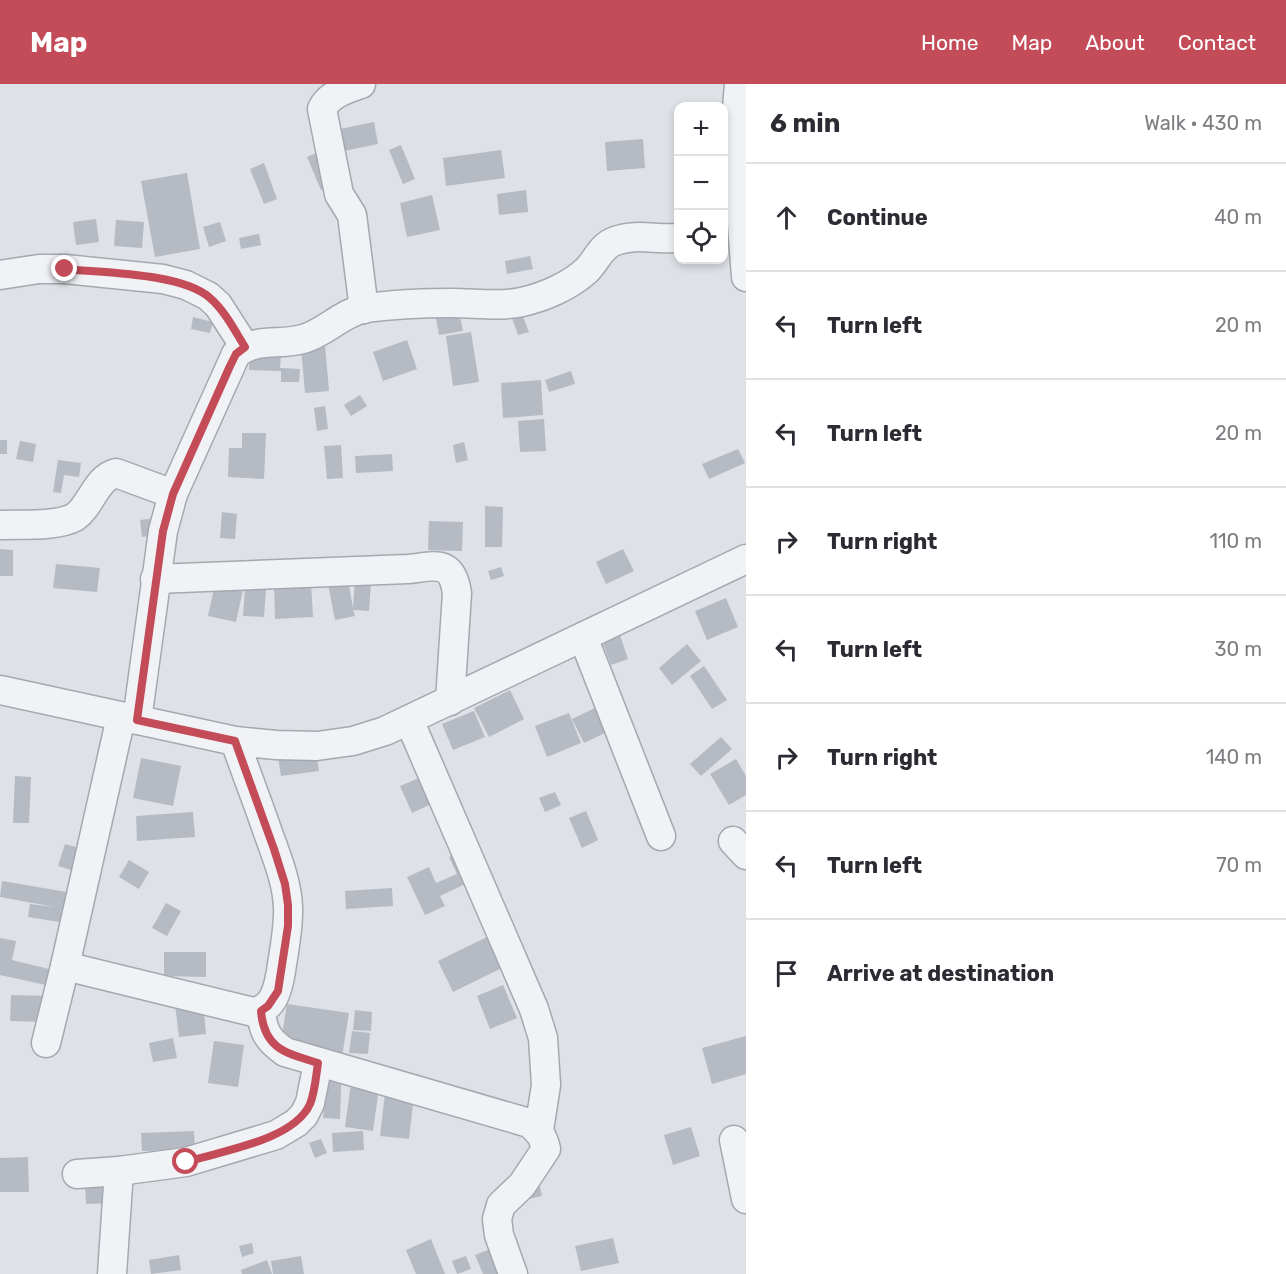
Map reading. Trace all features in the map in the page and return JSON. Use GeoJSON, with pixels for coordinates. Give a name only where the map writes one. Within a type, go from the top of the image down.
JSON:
{"type":"FeatureCollection","features":[{"type":"Feature","properties":{"kind":"street"},"geometry":{"type":"LineString","coordinates":[[362,84],[332,97],[325,102],[322,109],[339,194],[352,215],[364,309]]}},
{"type":"Feature","properties":{"kind":"street"},"geometry":{"type":"LineString","coordinates":[[739,84],[735,133],[733,234],[746,277]]}},
{"type":"Feature","properties":{"kind":"street"},"geometry":{"type":"LineString","coordinates":[[46,1043],[129,718],[163,531],[173,494],[236,354],[245,347],[255,344],[277,344],[305,338],[344,316],[364,309],[390,305],[520,303],[540,297],[576,279],[588,269],[604,248],[614,241],[631,237],[674,238]]}},
{"type":"Feature","properties":{"kind":"street"},"geometry":{"type":"LineString","coordinates":[[0,275],[39,269],[65,269],[163,279],[186,285],[208,296],[218,305],[245,347]]}},
{"type":"Feature","properties":{"kind":"street"},"geometry":{"type":"LineString","coordinates":[[0,525],[62,522],[74,517],[82,511],[102,484],[116,473],[173,494]]}},
{"type":"Feature","properties":{"kind":"street"},"geometry":{"type":"LineString","coordinates":[[0,690],[235,741],[276,746],[317,746],[352,741],[385,731],[409,720],[746,559]]}},
{"type":"Feature","properties":{"kind":"street"},"geometry":{"type":"LineString","coordinates":[[155,579],[440,566],[450,571],[455,579],[457,593],[450,700]]}},
{"type":"Feature","properties":{"kind":"street"},"geometry":{"type":"LineString","coordinates":[[583,637],[661,836]]}},
{"type":"Feature","properties":{"kind":"street"},"geometry":{"type":"LineString","coordinates":[[409,720],[534,1010],[543,1038],[546,1085],[539,1130]]}},
{"type":"Feature","properties":{"kind":"street"},"geometry":{"type":"LineString","coordinates":[[65,966],[253,1012],[261,1011],[268,1006],[278,991],[288,926],[288,905],[285,884],[274,849],[235,741]]}},
{"type":"Feature","properties":{"kind":"street"},"geometry":{"type":"LineString","coordinates":[[261,1011],[262,1028],[274,1044],[285,1052],[529,1123],[539,1130],[546,1149],[522,1185],[501,1205],[497,1220],[499,1235],[513,1274]]}},
{"type":"Feature","properties":{"kind":"street"},"geometry":{"type":"LineString","coordinates":[[77,1174],[186,1162],[276,1136],[296,1123],[304,1114],[310,1103],[318,1063]]}},
{"type":"Feature","properties":{"kind":"street"},"geometry":{"type":"LineString","coordinates":[[734,1140],[746,1199]]}},
{"type":"Feature","properties":{"kind":"street"},"geometry":{"type":"LineString","coordinates":[[112,1274],[119,1171]]}},
{"type":"Feature","properties":{"kind":"building"},"geometry":{"type":"Polygon","coordinates":[[[374,122],[378,144],[339,152],[335,130],[374,122]]]}},
{"type":"Feature","properties":{"kind":"building"},"geometry":{"type":"Polygon","coordinates":[[[643,139],[645,168],[607,171],[605,142],[643,139]]]}},
{"type":"Feature","properties":{"kind":"building"},"geometry":{"type":"Polygon","coordinates":[[[401,145],[415,179],[403,184],[389,150],[401,145]]]}},
{"type":"Feature","properties":{"kind":"building"},"geometry":{"type":"Polygon","coordinates":[[[326,149],[340,181],[321,190],[307,157],[326,149]]]}},
{"type":"Feature","properties":{"kind":"building"},"geometry":{"type":"Polygon","coordinates":[[[501,150],[505,178],[446,186],[443,158],[501,150]]]}},
{"type":"Feature","properties":{"kind":"building"},"geometry":{"type":"Polygon","coordinates":[[[264,163],[277,199],[264,204],[250,169],[264,163]]]}},
{"type":"Feature","properties":{"kind":"building"},"geometry":{"type":"Polygon","coordinates":[[[187,173],[200,249],[155,257],[141,181],[187,173]]]}},
{"type":"Feature","properties":{"kind":"building"},"geometry":{"type":"Polygon","coordinates":[[[526,190],[528,212],[499,215],[497,194],[526,190]]]}},
{"type":"Feature","properties":{"kind":"building"},"geometry":{"type":"Polygon","coordinates":[[[432,195],[440,230],[407,237],[400,203],[432,195]]]}},
{"type":"Feature","properties":{"kind":"building"},"geometry":{"type":"Polygon","coordinates":[[[96,219],[99,242],[76,245],[73,222],[96,219]]]}},
{"type":"Feature","properties":{"kind":"building"},"geometry":{"type":"Polygon","coordinates":[[[116,220],[144,222],[142,248],[114,246],[116,220]]]}},
{"type":"Feature","properties":{"kind":"building"},"geometry":{"type":"Polygon","coordinates":[[[220,222],[226,241],[209,247],[203,227],[220,222]]]}},
{"type":"Feature","properties":{"kind":"building"},"geometry":{"type":"Polygon","coordinates":[[[259,234],[261,245],[241,249],[239,238],[259,234]]]}},
{"type":"Feature","properties":{"kind":"building"},"geometry":{"type":"Polygon","coordinates":[[[530,256],[533,269],[507,274],[505,261],[530,256]]]}},
{"type":"Feature","properties":{"kind":"building"},"geometry":{"type":"Polygon","coordinates":[[[457,302],[463,331],[439,335],[434,307],[457,302]]]}},
{"type":"Feature","properties":{"kind":"building"},"geometry":{"type":"Polygon","coordinates":[[[522,314],[529,332],[518,335],[512,318],[522,314]]]}},
{"type":"Feature","properties":{"kind":"building"},"geometry":{"type":"Polygon","coordinates":[[[193,317],[213,322],[210,333],[191,329],[193,317]]]}},
{"type":"Feature","properties":{"kind":"building"},"geometry":{"type":"Polygon","coordinates":[[[471,332],[479,382],[453,386],[446,336],[471,332]]]}},
{"type":"Feature","properties":{"kind":"building"},"geometry":{"type":"Polygon","coordinates":[[[324,334],[329,391],[305,393],[300,336],[324,334]]]}},
{"type":"Feature","properties":{"kind":"building"},"geometry":{"type":"Polygon","coordinates":[[[250,338],[282,339],[280,368],[300,369],[299,382],[281,382],[281,371],[249,370],[250,338]]]}},
{"type":"Feature","properties":{"kind":"building"},"geometry":{"type":"Polygon","coordinates":[[[407,340],[417,369],[383,381],[373,352],[407,340]]]}},
{"type":"Feature","properties":{"kind":"building"},"geometry":{"type":"Polygon","coordinates":[[[571,371],[575,384],[549,392],[545,380],[571,371]]]}},
{"type":"Feature","properties":{"kind":"building"},"geometry":{"type":"Polygon","coordinates":[[[541,380],[543,415],[503,418],[501,383],[541,380]]]}},
{"type":"Feature","properties":{"kind":"building"},"geometry":{"type":"Polygon","coordinates":[[[360,395],[367,406],[351,416],[344,405],[360,395]]]}},
{"type":"Feature","properties":{"kind":"building"},"geometry":{"type":"Polygon","coordinates":[[[325,406],[328,429],[317,431],[314,408],[325,406]]]}},
{"type":"Feature","properties":{"kind":"building"},"geometry":{"type":"Polygon","coordinates":[[[544,419],[546,451],[520,452],[518,421],[544,419]]]}},
{"type":"Feature","properties":{"kind":"building"},"geometry":{"type":"Polygon","coordinates":[[[242,433],[266,433],[264,479],[228,477],[229,448],[242,448],[242,433]]]}},
{"type":"Feature","properties":{"kind":"building"},"geometry":{"type":"Polygon","coordinates":[[[0,440],[7,440],[7,454],[0,454],[0,440]]]}},
{"type":"Feature","properties":{"kind":"building"},"geometry":{"type":"Polygon","coordinates":[[[20,441],[36,444],[33,462],[16,459],[20,441]]]}},
{"type":"Feature","properties":{"kind":"building"},"geometry":{"type":"Polygon","coordinates":[[[464,442],[468,460],[456,463],[453,445],[464,442]]]}},
{"type":"Feature","properties":{"kind":"building"},"geometry":{"type":"Polygon","coordinates":[[[341,445],[343,478],[327,479],[324,446],[341,445]]]}},
{"type":"Feature","properties":{"kind":"building"},"geometry":{"type":"Polygon","coordinates":[[[738,449],[745,463],[709,479],[702,464],[738,449]]]}},
{"type":"Feature","properties":{"kind":"building"},"geometry":{"type":"Polygon","coordinates":[[[392,454],[393,471],[356,473],[355,456],[392,454]]]}},
{"type":"Feature","properties":{"kind":"building"},"geometry":{"type":"Polygon","coordinates":[[[58,460],[81,463],[79,477],[64,475],[61,493],[53,492],[58,460]]]}},
{"type":"Feature","properties":{"kind":"building"},"geometry":{"type":"Polygon","coordinates":[[[485,506],[503,507],[502,547],[485,547],[485,506]]]}},
{"type":"Feature","properties":{"kind":"building"},"geometry":{"type":"Polygon","coordinates":[[[222,512],[237,514],[235,539],[220,538],[222,512]]]}},
{"type":"Feature","properties":{"kind":"building"},"geometry":{"type":"Polygon","coordinates":[[[165,517],[166,534],[142,537],[140,520],[165,517]]]}},
{"type":"Feature","properties":{"kind":"building"},"geometry":{"type":"Polygon","coordinates":[[[429,521],[463,522],[462,551],[428,550],[429,521]]]}},
{"type":"Feature","properties":{"kind":"building"},"geometry":{"type":"Polygon","coordinates":[[[0,549],[13,550],[13,576],[0,576],[0,549]]]}},
{"type":"Feature","properties":{"kind":"building"},"geometry":{"type":"Polygon","coordinates":[[[623,549],[634,571],[606,584],[596,562],[623,549]]]}},
{"type":"Feature","properties":{"kind":"building"},"geometry":{"type":"Polygon","coordinates":[[[56,564],[100,568],[97,592],[53,588],[56,564]]]}},
{"type":"Feature","properties":{"kind":"building"},"geometry":{"type":"Polygon","coordinates":[[[501,567],[504,576],[491,580],[488,571],[501,567]]]}},
{"type":"Feature","properties":{"kind":"building"},"geometry":{"type":"Polygon","coordinates":[[[216,579],[244,585],[236,622],[208,616],[216,579]]]}},
{"type":"Feature","properties":{"kind":"building"},"geometry":{"type":"Polygon","coordinates":[[[348,580],[353,608],[355,580],[371,582],[369,611],[353,610],[355,616],[335,620],[328,584],[348,580]]]}},
{"type":"Feature","properties":{"kind":"building"},"geometry":{"type":"Polygon","coordinates":[[[311,582],[313,617],[275,619],[274,584],[311,582]]]}},
{"type":"Feature","properties":{"kind":"building"},"geometry":{"type":"Polygon","coordinates":[[[245,589],[266,590],[264,617],[243,616],[245,589]]]}},
{"type":"Feature","properties":{"kind":"building"},"geometry":{"type":"Polygon","coordinates":[[[726,598],[738,627],[707,640],[695,611],[726,598]]]}},
{"type":"Feature","properties":{"kind":"building"},"geometry":{"type":"Polygon","coordinates":[[[620,635],[628,659],[611,665],[602,641],[620,635]]]}},
{"type":"Feature","properties":{"kind":"building"},"geometry":{"type":"Polygon","coordinates":[[[687,644],[701,661],[672,685],[659,668],[687,644]]]}},
{"type":"Feature","properties":{"kind":"building"},"geometry":{"type":"Polygon","coordinates":[[[704,666],[727,700],[712,709],[690,676],[704,666]]]}},
{"type":"Feature","properties":{"kind":"building"},"geometry":{"type":"Polygon","coordinates":[[[510,690],[524,719],[489,737],[474,708],[510,690]]]}},
{"type":"Feature","properties":{"kind":"building"},"geometry":{"type":"Polygon","coordinates":[[[603,704],[615,728],[584,743],[572,719],[603,704]]]}},
{"type":"Feature","properties":{"kind":"building"},"geometry":{"type":"Polygon","coordinates":[[[474,711],[485,737],[453,750],[442,724],[474,711]]]}},
{"type":"Feature","properties":{"kind":"building"},"geometry":{"type":"Polygon","coordinates":[[[569,713],[581,743],[547,757],[535,726],[569,713]]]}},
{"type":"Feature","properties":{"kind":"building"},"geometry":{"type":"Polygon","coordinates":[[[721,737],[732,749],[701,776],[690,764],[721,737]]]}},
{"type":"Feature","properties":{"kind":"building"},"geometry":{"type":"Polygon","coordinates":[[[315,746],[319,771],[281,776],[277,751],[315,746]]]}},
{"type":"Feature","properties":{"kind":"building"},"geometry":{"type":"Polygon","coordinates":[[[141,758],[181,766],[173,806],[133,798],[141,758]]]}},
{"type":"Feature","properties":{"kind":"building"},"geometry":{"type":"Polygon","coordinates":[[[736,759],[746,776],[746,795],[729,805],[710,774],[736,759]]]}},
{"type":"Feature","properties":{"kind":"building"},"geometry":{"type":"Polygon","coordinates":[[[428,774],[440,800],[412,813],[400,786],[428,774]]]}},
{"type":"Feature","properties":{"kind":"building"},"geometry":{"type":"Polygon","coordinates":[[[15,776],[31,777],[29,823],[13,823],[15,776]]]}},
{"type":"Feature","properties":{"kind":"building"},"geometry":{"type":"Polygon","coordinates":[[[555,792],[561,805],[545,812],[539,798],[555,792]]]}},
{"type":"Feature","properties":{"kind":"building"},"geometry":{"type":"Polygon","coordinates":[[[586,811],[598,840],[582,848],[569,818],[586,811]]]}},
{"type":"Feature","properties":{"kind":"building"},"geometry":{"type":"Polygon","coordinates":[[[193,812],[195,837],[137,841],[136,816],[193,812]]]}},
{"type":"Feature","properties":{"kind":"building"},"geometry":{"type":"Polygon","coordinates":[[[65,844],[97,853],[90,876],[58,866],[65,844]]]}},
{"type":"Feature","properties":{"kind":"building"},"geometry":{"type":"Polygon","coordinates":[[[467,849],[480,877],[440,896],[445,906],[425,915],[407,877],[429,867],[436,883],[457,874],[449,857],[467,849]]]}},
{"type":"Feature","properties":{"kind":"building"},"geometry":{"type":"Polygon","coordinates":[[[129,860],[149,872],[139,889],[119,877],[129,860]]]}},
{"type":"Feature","properties":{"kind":"building"},"geometry":{"type":"Polygon","coordinates":[[[2,881],[67,892],[64,909],[73,924],[28,917],[30,904],[55,907],[0,897],[2,881]]]}},
{"type":"Feature","properties":{"kind":"building"},"geometry":{"type":"Polygon","coordinates":[[[392,888],[393,906],[346,909],[345,891],[392,888]]]}},
{"type":"Feature","properties":{"kind":"building"},"geometry":{"type":"Polygon","coordinates":[[[166,903],[181,911],[167,936],[152,928],[166,903]]]}},
{"type":"Feature","properties":{"kind":"building"},"geometry":{"type":"Polygon","coordinates":[[[497,932],[512,963],[453,992],[438,961],[497,932]]]}},
{"type":"Feature","properties":{"kind":"building"},"geometry":{"type":"Polygon","coordinates":[[[0,938],[16,941],[12,960],[49,969],[46,985],[0,975],[0,938]]]}},
{"type":"Feature","properties":{"kind":"building"},"geometry":{"type":"Polygon","coordinates":[[[164,952],[206,952],[206,977],[164,976],[164,952]]]}},
{"type":"Feature","properties":{"kind":"building"},"geometry":{"type":"Polygon","coordinates":[[[503,985],[517,1018],[490,1029],[477,996],[503,985]]]}},
{"type":"Feature","properties":{"kind":"building"},"geometry":{"type":"Polygon","coordinates":[[[11,995],[50,996],[49,1022],[10,1021],[11,995]]]}},
{"type":"Feature","properties":{"kind":"building"},"geometry":{"type":"Polygon","coordinates":[[[203,1002],[206,1034],[179,1037],[175,1005],[203,1002]]]}},
{"type":"Feature","properties":{"kind":"building"},"geometry":{"type":"Polygon","coordinates":[[[287,1004],[349,1013],[342,1057],[280,1048],[287,1004]]]}},
{"type":"Feature","properties":{"kind":"building"},"geometry":{"type":"Polygon","coordinates":[[[355,1010],[372,1012],[371,1031],[353,1030],[355,1010]]]}},
{"type":"Feature","properties":{"kind":"building"},"geometry":{"type":"Polygon","coordinates":[[[352,1031],[370,1033],[368,1054],[349,1053],[352,1031]]]}},
{"type":"Feature","properties":{"kind":"building"},"geometry":{"type":"Polygon","coordinates":[[[746,1036],[746,1074],[712,1084],[702,1048],[746,1036]]]}},
{"type":"Feature","properties":{"kind":"building"},"geometry":{"type":"Polygon","coordinates":[[[173,1038],[177,1058],[153,1062],[149,1043],[173,1038]]]}},
{"type":"Feature","properties":{"kind":"building"},"geometry":{"type":"Polygon","coordinates":[[[214,1041],[244,1045],[238,1087],[208,1083],[214,1041]]]}},
{"type":"Feature","properties":{"kind":"building"},"geometry":{"type":"Polygon","coordinates":[[[326,1062],[342,1063],[340,1119],[323,1118],[326,1062]]]}},
{"type":"Feature","properties":{"kind":"building"},"geometry":{"type":"Polygon","coordinates":[[[351,1083],[379,1088],[373,1131],[345,1127],[351,1083]]]}},
{"type":"Feature","properties":{"kind":"building"},"geometry":{"type":"Polygon","coordinates":[[[385,1093],[414,1095],[409,1139],[380,1136],[385,1093]]]}},
{"type":"Feature","properties":{"kind":"building"},"geometry":{"type":"Polygon","coordinates":[[[691,1127],[700,1156],[673,1165],[664,1135],[691,1127]]]}},
{"type":"Feature","properties":{"kind":"building"},"geometry":{"type":"Polygon","coordinates":[[[194,1131],[195,1150],[142,1151],[141,1133],[194,1131]]]}},
{"type":"Feature","properties":{"kind":"building"},"geometry":{"type":"Polygon","coordinates":[[[363,1131],[364,1150],[333,1152],[332,1133],[363,1131]]]}},
{"type":"Feature","properties":{"kind":"building"},"geometry":{"type":"Polygon","coordinates":[[[321,1139],[327,1153],[315,1158],[309,1143],[321,1139]]]}},
{"type":"Feature","properties":{"kind":"building"},"geometry":{"type":"Polygon","coordinates":[[[28,1157],[29,1192],[0,1192],[0,1158],[28,1157]]]}},
{"type":"Feature","properties":{"kind":"building"},"geometry":{"type":"Polygon","coordinates":[[[110,1167],[112,1203],[86,1204],[84,1168],[110,1167]]]}},
{"type":"Feature","properties":{"kind":"building"},"geometry":{"type":"Polygon","coordinates":[[[539,1182],[542,1196],[519,1201],[539,1182]]]}},
{"type":"Feature","properties":{"kind":"building"},"geometry":{"type":"Polygon","coordinates":[[[613,1238],[619,1263],[581,1271],[575,1246],[613,1238]]]}},
{"type":"Feature","properties":{"kind":"building"},"geometry":{"type":"Polygon","coordinates":[[[431,1239],[445,1274],[416,1274],[406,1250],[431,1239]]]}},
{"type":"Feature","properties":{"kind":"building"},"geometry":{"type":"Polygon","coordinates":[[[252,1243],[254,1253],[242,1257],[239,1246],[252,1243]]]}},
{"type":"Feature","properties":{"kind":"building"},"geometry":{"type":"Polygon","coordinates":[[[500,1245],[512,1274],[483,1274],[475,1255],[500,1245]]]}},
{"type":"Feature","properties":{"kind":"building"},"geometry":{"type":"Polygon","coordinates":[[[179,1255],[181,1270],[151,1274],[149,1260],[179,1255]]]}},
{"type":"Feature","properties":{"kind":"building"},"geometry":{"type":"Polygon","coordinates":[[[301,1256],[304,1274],[273,1274],[271,1261],[301,1256]]]}},
{"type":"Feature","properties":{"kind":"building"},"geometry":{"type":"Polygon","coordinates":[[[466,1256],[471,1269],[457,1274],[452,1261],[466,1256]]]}},
{"type":"Feature","properties":{"kind":"building"},"geometry":{"type":"Polygon","coordinates":[[[267,1260],[272,1274],[242,1274],[241,1270],[267,1260]]]}},
{"type":"Feature","properties":{"kind":"route"},"geometry":{"type":"LineString","coordinates":[[65,269],[163,279],[186,285],[208,296],[218,305],[245,347],[236,354],[230,366],[173,494],[163,531],[137,720],[235,741],[274,849],[285,884],[288,905],[288,926],[278,991],[268,1006],[261,1011],[262,1028],[274,1044],[285,1052],[318,1063],[310,1103],[296,1123],[276,1136],[186,1162]]}}]}
